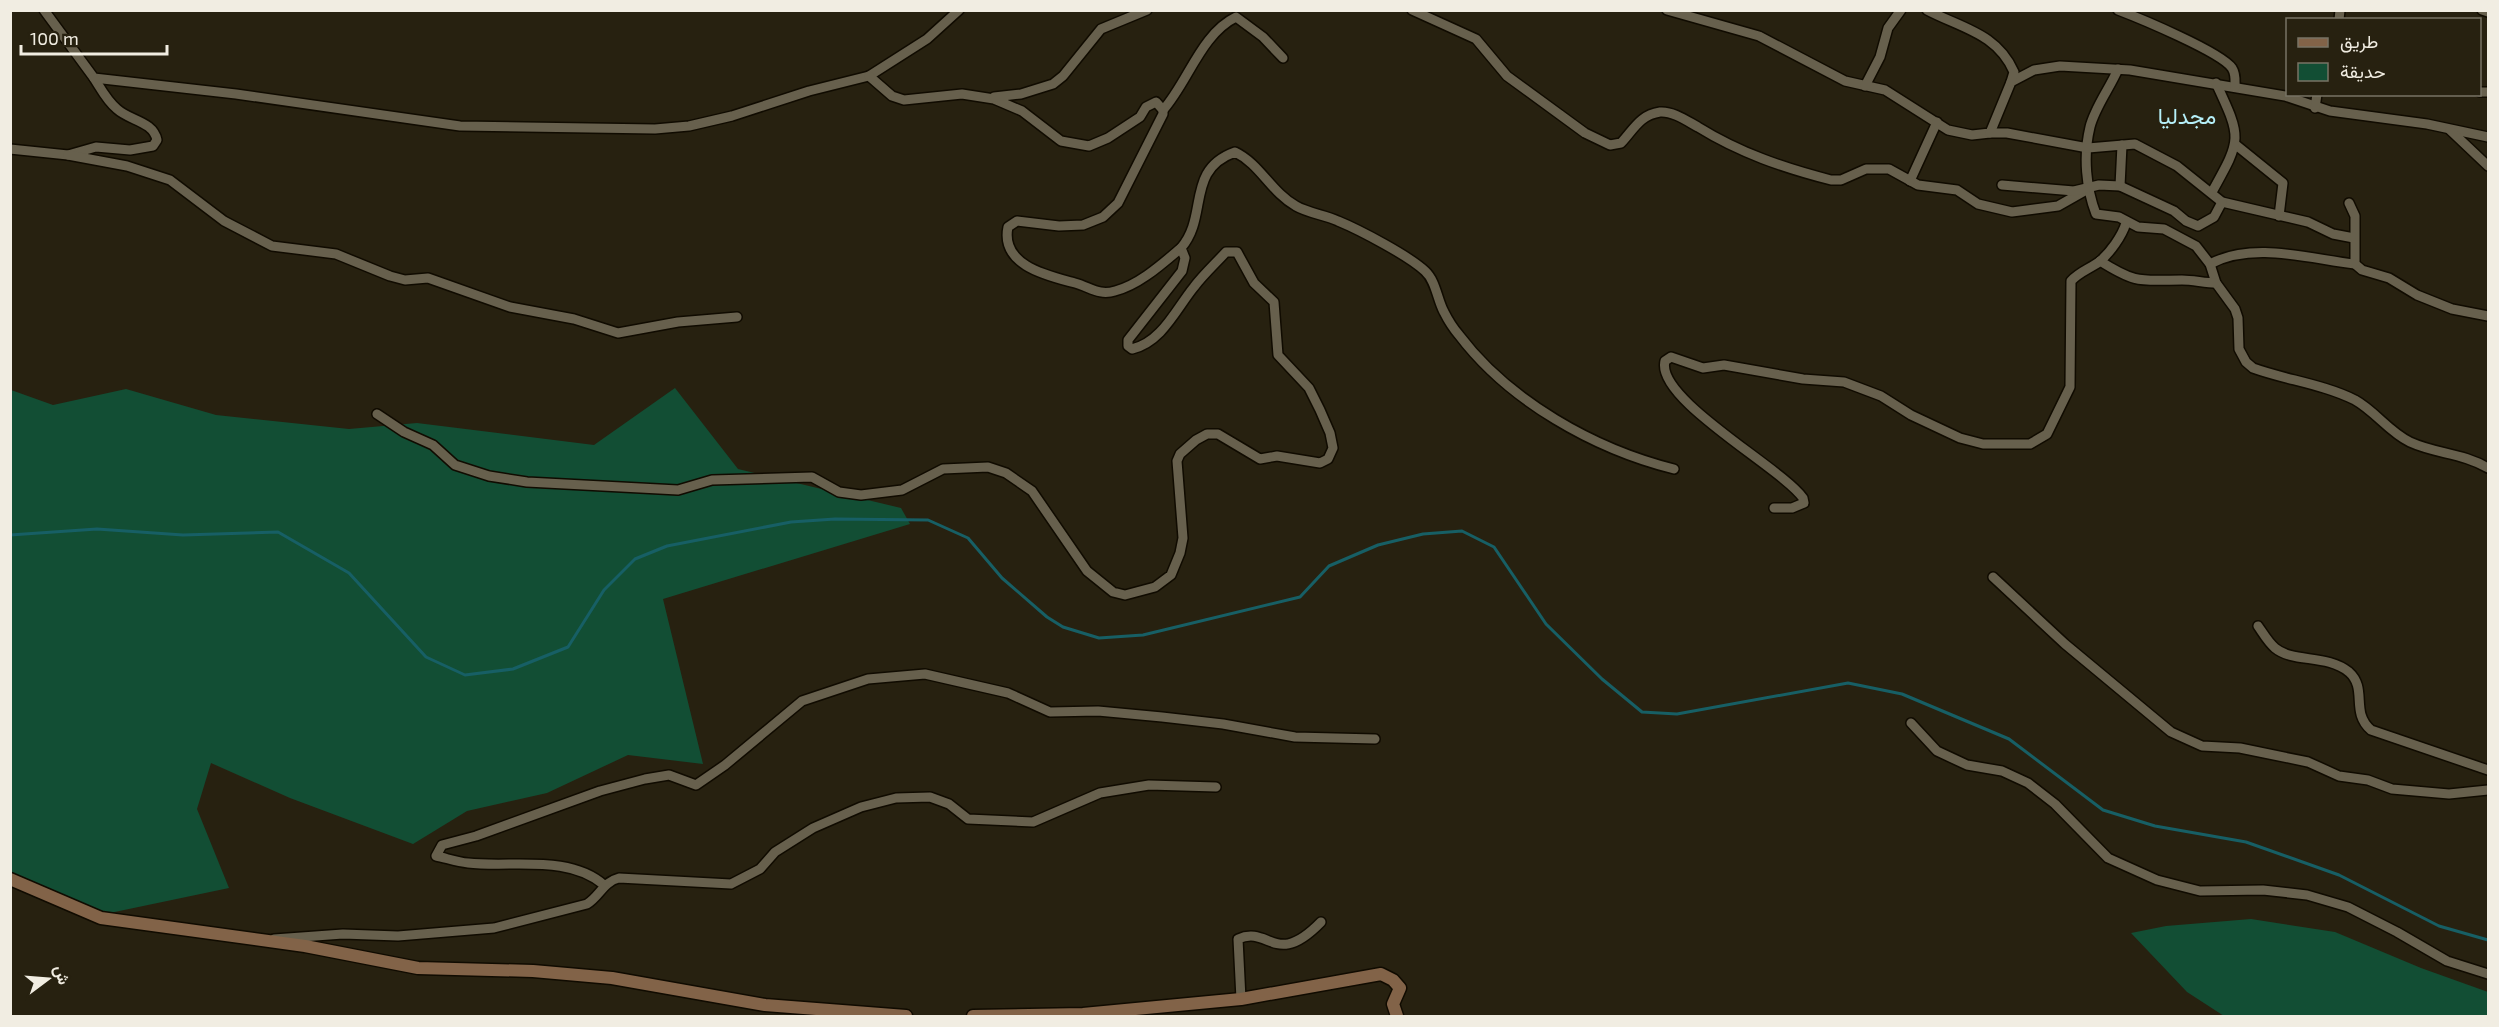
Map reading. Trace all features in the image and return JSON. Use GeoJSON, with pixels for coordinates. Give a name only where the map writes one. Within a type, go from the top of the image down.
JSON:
{"type":"FeatureCollection","features":[{"type":"Feature","properties":{"kind":"street"},"geometry":{"type":"LineString","coordinates":[[44,10],[118,111],[152,129],[157,140],[148,149],[96,147],[68,155]]}},
{"type":"Feature","properties":{"kind":"street"},"geometry":{"type":"LineString","coordinates":[[94,78],[236,94],[460,126],[655,129],[689,126],[732,116],[809,91],[869,76],[927,39],[959,10]]}},
{"type":"Feature","properties":{"kind":"street"},"geometry":{"type":"LineString","coordinates":[[983,97],[1021,94],[1053,84],[1063,76],[1101,29],[1147,10]]}},
{"type":"Feature","properties":{"kind":"street"},"geometry":{"type":"LineString","coordinates":[[1412,10],[1476,39],[1512,81],[1585,133],[1610,145],[1621,142],[1646,116],[1663,112],[1686,120],[1765,161],[1797,171],[1841,180],[1875,168],[1889,170],[1918,185],[1957,190],[1978,204],[2012,212],[2058,206],[2099,185],[2120,186],[2174,211],[2186,221],[2198,226],[2211,220],[2222,202]]}},
{"type":"Feature","properties":{"kind":"street"},"geometry":{"type":"LineString","coordinates":[[1667,10],[1759,36],[1782,46],[1821,71],[1865,86],[1885,90],[1959,134],[2007,133],[2088,148],[2135,144],[2153,151],[2212,192],[2222,202],[2308,222],[2333,234],[2354,238]]}},
{"type":"Feature","properties":{"kind":"street"},"geometry":{"type":"LineString","coordinates":[[1865,86],[1880,57],[1888,28],[1900,10]]}},
{"type":"Feature","properties":{"kind":"street"},"geometry":{"type":"LineString","coordinates":[[1927,10],[1971,28],[1991,41],[2009,62],[2013,72],[2011,82],[1990,133]]}},
{"type":"Feature","properties":{"kind":"street"},"geometry":{"type":"LineString","coordinates":[[2118,10],[2184,39],[2227,63],[2235,76],[2235,87]]}},
{"type":"Feature","properties":{"kind":"street"},"geometry":{"type":"LineString","coordinates":[[2482,10],[2488,12]]}},
{"type":"Feature","properties":{"kind":"street"},"geometry":{"type":"LineString","coordinates":[[1283,58],[1263,37],[1236,17],[1227,22],[1210,39],[1191,66],[1179,92],[1163,110],[1118,203],[1103,217],[1083,225],[1059,226],[1017,221],[1008,227],[1007,233],[1018,260],[1039,273],[1079,284],[1102,294],[1118,291],[1148,274],[1181,248],[1191,237],[1201,183],[1220,158],[1235,152],[1254,165],[1277,190],[1296,206],[1354,228],[1426,271],[1443,311],[1456,332],[1486,369],[1516,392],[1588,438],[1620,453],[1674,469]]}},
{"type":"Feature","properties":{"kind":"street"},"geometry":{"type":"LineString","coordinates":[[2011,82],[2034,70],[2060,66],[2118,69],[2216,83],[2285,96],[2315,108],[2427,124],[2488,137]]}},
{"type":"Feature","properties":{"kind":"street"},"geometry":{"type":"LineString","coordinates":[[2118,69],[2090,127],[2088,189],[2096,214],[2119,217],[2126,223],[2174,232],[2196,246],[2210,264],[2216,284],[2237,313],[2239,349],[2246,362],[2253,368],[2341,394],[2365,406],[2409,442],[2433,451],[2468,457],[2488,468]]}},
{"type":"Feature","properties":{"kind":"street"},"geometry":{"type":"LineString","coordinates":[[869,76],[891,96],[904,100],[962,94],[983,97],[1022,111],[1061,141],[1089,146],[1116,133],[1140,117],[1151,104],[1156,102],[1163,110]]}},
{"type":"Feature","properties":{"kind":"street"},"geometry":{"type":"LineString","coordinates":[[2212,192],[2236,145],[2237,134],[2216,83]]}},
{"type":"Feature","properties":{"kind":"street"},"geometry":{"type":"LineString","coordinates":[[2315,108],[2317,96]]}},
{"type":"Feature","properties":{"kind":"street"},"geometry":{"type":"LineString","coordinates":[[1910,180],[1937,122]]}},
{"type":"Feature","properties":{"kind":"street"},"geometry":{"type":"LineString","coordinates":[[2450,130],[2488,165]]}},
{"type":"Feature","properties":{"kind":"street"},"geometry":{"type":"LineString","coordinates":[[2120,186],[2122,145]]}},
{"type":"Feature","properties":{"kind":"street"},"geometry":{"type":"LineString","coordinates":[[2236,145],[2283,183],[2279,216]]}},
{"type":"Feature","properties":{"kind":"street"},"geometry":{"type":"LineString","coordinates":[[10,149],[68,155],[127,166],[170,180],[224,221],[272,246],[336,254],[405,280],[428,278],[510,307],[574,319],[618,333],[678,322],[737,317]]}},
{"type":"Feature","properties":{"kind":"street"},"geometry":{"type":"LineString","coordinates":[[2002,186],[2074,191],[2088,189]]}},
{"type":"Feature","properties":{"kind":"street"},"geometry":{"type":"LineString","coordinates":[[2349,203],[2355,216],[2355,264]]}},
{"type":"Feature","properties":{"kind":"street"},"geometry":{"type":"LineString","coordinates":[[1774,508],[1799,507],[1804,503],[1803,498],[1799,492],[1736,445],[1693,407],[1665,374],[1665,361],[1671,357],[1702,368],[1724,365],[1803,379],[1844,382],[1881,396],[1911,415],[1960,438],[1983,444],[2030,444],[2047,434],[2070,387],[2071,280],[2100,261],[2123,233],[2126,223]]}},
{"type":"Feature","properties":{"kind":"street"},"geometry":{"type":"LineString","coordinates":[[377,414],[404,432],[433,445],[455,465],[489,476],[527,482],[678,490],[712,480],[812,477],[839,492],[861,495],[902,490],[943,469],[988,467],[1006,473],[1032,491],[1087,571],[1113,592],[1125,595],[1155,587],[1171,575],[1183,538],[1177,461],[1180,454],[1196,440],[1207,434],[1218,434],[1260,459],[1277,456],[1320,463],[1328,459],[1332,448],[1330,433],[1309,388],[1278,356],[1274,302],[1254,283],[1238,252],[1226,252],[1195,285],[1164,329],[1139,348],[1132,349],[1128,346],[1128,340],[1182,271],[1185,258],[1181,248]]}},
{"type":"Feature","properties":{"kind":"street"},"geometry":{"type":"LineString","coordinates":[[2210,264],[2218,260],[2259,253],[2296,253],[2355,264],[2362,270],[2389,278],[2417,295],[2452,309],[2488,316]]}},
{"type":"Feature","properties":{"kind":"street"},"geometry":{"type":"LineString","coordinates":[[2100,261],[2124,276],[2145,282],[2184,279],[2216,284]]}},
{"type":"Feature","properties":{"kind":"street"},"geometry":{"type":"LineString","coordinates":[[1993,577],[2065,644],[2171,732],[2202,746],[2240,748],[2308,762],[2339,776],[2368,780],[2392,789],[2449,795],[2488,790]]}},
{"type":"Feature","properties":{"kind":"street"},"geometry":{"type":"LineString","coordinates":[[2258,626],[2270,643],[2282,652],[2320,659],[2350,674],[2358,686],[2360,716],[2371,730],[2488,770]]}},
{"type":"Feature","properties":{"kind":"street"},"geometry":{"type":"LineString","coordinates":[[604,885],[593,876],[568,867],[466,863],[436,856],[442,844],[476,836],[600,791],[669,775],[696,785],[725,765],[802,701],[868,679],[925,674],[1008,693],[1050,712],[1098,711],[1223,724],[1295,737],[1375,739]]}},
{"type":"Feature","properties":{"kind":"street"},"geometry":{"type":"LineString","coordinates":[[1911,723],[1937,751],[1967,765],[2002,771],[2028,783],[2055,804],[2108,858],[2157,880],[2200,891],[2263,890],[2307,895],[2348,907],[2397,932],[2447,962],[2488,974]]}},
{"type":"Feature","properties":{"kind":"street"},"geometry":{"type":"LineString","coordinates":[[266,940],[343,934],[398,936],[494,928],[587,904],[594,900],[609,880],[619,878],[730,884],[760,868],[775,852],[813,828],[861,807],[896,798],[930,797],[949,804],[968,819],[1033,822],[1100,793],[1149,785],[1216,787]]}},
{"type":"Feature","properties":{"kind":"street"},"geometry":{"type":"LineString","coordinates":[[10,879],[101,918],[266,940],[418,968],[510,969],[612,978],[765,1005],[906,1017]]}},
{"type":"Feature","properties":{"kind":"street"},"geometry":{"type":"LineString","coordinates":[[1241,999],[1238,939],[1246,936],[1255,937],[1284,946],[1297,942],[1321,922]]}},
{"type":"Feature","properties":{"kind":"street"},"geometry":{"type":"LineString","coordinates":[[973,1017],[1083,1014],[1241,999],[1381,974],[1393,980],[1400,988],[1394,1004],[1397,1017]]}},
{"type":"Feature","properties":{"kind":"green space"},"geometry":{"type":"Polygon","coordinates":[[[675,388],[738,469],[901,508],[910,524],[663,599],[703,764],[628,755],[547,793],[467,811],[413,844],[290,798],[211,763],[197,809],[229,888],[105,914],[11,874],[11,390],[53,405],[126,389],[216,415],[349,429],[417,423],[594,445],[675,388]]]}},
{"type":"Feature","properties":{"kind":"green space"},"geometry":{"type":"Polygon","coordinates":[[[2251,919],[2335,932],[2421,968],[2488,992],[2488,1016],[2224,1016],[2187,992],[2131,933],[2166,926],[2251,919]]]}},
{"type":"Feature","properties":{"kind":"waterway"},"geometry":{"type":"LineString","coordinates":[[10,535],[97,529],[183,535],[278,532],[349,573],[426,657],[465,675],[513,669],[568,647],[604,590],[635,559],[667,546],[791,522],[835,519],[928,520],[968,538],[1002,578],[1047,617],[1063,627],[1099,638],[1143,635],[1300,597],[1329,566],[1378,545],[1423,534],[1462,531],[1494,547],[1546,624],[1602,679],[1642,712],[1677,714],[1848,683],[1902,694],[2009,739],[2103,810],[2155,826],[2246,842],[2339,875],[2439,926],[2488,940]]}},
{"type":"Feature","properties":{"kind":"district","name":"مجدليا"},"geometry":{"type":"Point","coordinates":[2187,116]}}]}
